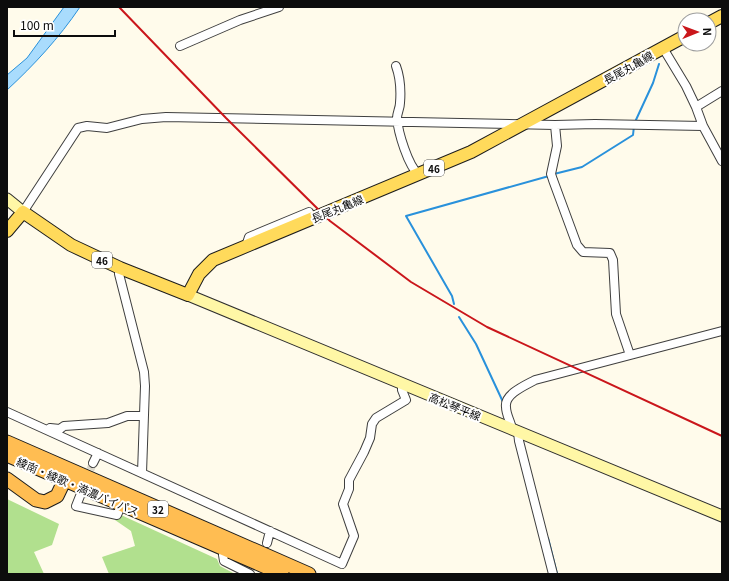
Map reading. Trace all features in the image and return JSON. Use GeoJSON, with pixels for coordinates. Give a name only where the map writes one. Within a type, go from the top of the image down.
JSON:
{"type":"FeatureCollection","features":[{"type":"Feature","properties":{"kind":"highway","name":"綾南・綾歌・満濃バイパス"},"geometry":{"type":"LineString","coordinates":[[7,442],[122,504],[228,545],[309,574]]}},
{"type":"Feature","properties":{"kind":"highway","name":"綾南・綾歌・満濃バイパス"},"geometry":{"type":"LineString","coordinates":[[7,455],[67,475],[228,545],[282,574]]}},
{"type":"Feature","properties":{"kind":"highway"},"geometry":{"type":"LineString","coordinates":[[7,479],[36,500],[45,502],[56,496],[67,475]]}},
{"type":"Feature","properties":{"kind":"main road","name":"長尾丸亀線"},"geometry":{"type":"LineString","coordinates":[[188,295],[194,280],[203,268],[213,260],[471,152],[677,40]]}},
{"type":"Feature","properties":{"kind":"main road"},"geometry":{"type":"LineString","coordinates":[[7,231],[15,205]]}},
{"type":"Feature","properties":{"kind":"main road","name":"46"},"geometry":{"type":"LineString","coordinates":[[15,205],[71,245],[120,268],[188,295]]}},
{"type":"Feature","properties":{"kind":"main road","name":"高松琴平線"},"geometry":{"type":"LineString","coordinates":[[188,295],[722,516]]}},
{"type":"Feature","properties":{"kind":"street"},"geometry":{"type":"LineString","coordinates":[[180,46],[240,20],[278,7]]}},
{"type":"Feature","properties":{"kind":"street"},"geometry":{"type":"LineString","coordinates":[[663,48],[686,86],[722,161]]}},
{"type":"Feature","properties":{"kind":"street"},"geometry":{"type":"LineString","coordinates":[[396,66],[399,74],[400,101],[398,121],[403,144],[413,170],[419,175]]}},
{"type":"Feature","properties":{"kind":"street"},"geometry":{"type":"LineString","coordinates":[[696,107],[722,91]]}},
{"type":"Feature","properties":{"kind":"street"},"geometry":{"type":"LineString","coordinates":[[15,205],[74,132],[82,126],[107,128],[142,119],[166,117],[398,121],[555,126],[704,126]]}},
{"type":"Feature","properties":{"kind":"street"},"geometry":{"type":"LineString","coordinates":[[555,126],[557,146],[551,174],[552,180],[577,245],[583,252],[610,253],[613,260],[616,314],[630,355]]}},
{"type":"Feature","properties":{"kind":"street"},"geometry":{"type":"LineString","coordinates":[[246,246],[249,237],[309,212]]}},
{"type":"Feature","properties":{"kind":"street"},"geometry":{"type":"LineString","coordinates":[[120,268],[119,274],[144,372],[142,473]]}},
{"type":"Feature","properties":{"kind":"street"},"geometry":{"type":"LineString","coordinates":[[553,574],[519,441],[506,407],[512,394],[523,386],[536,380],[722,331]]}},
{"type":"Feature","properties":{"kind":"street"},"geometry":{"type":"LineString","coordinates":[[7,412],[342,564],[354,536],[343,504],[349,489],[349,480],[364,452],[370,438],[372,424],[376,418],[406,400],[402,390],[402,384]]}},
{"type":"Feature","properties":{"kind":"street"},"geometry":{"type":"LineString","coordinates":[[40,426],[60,429],[64,426],[108,423],[127,416],[144,416]]}},
{"type":"Feature","properties":{"kind":"street"},"geometry":{"type":"LineString","coordinates":[[93,464],[98,453]]}},
{"type":"Feature","properties":{"kind":"street"},"geometry":{"type":"LineString","coordinates":[[80,496],[76,506],[117,514],[122,504]]}},
{"type":"Feature","properties":{"kind":"street"},"geometry":{"type":"LineString","coordinates":[[267,543],[270,531]]}},
{"type":"Feature","properties":{"kind":"street"},"geometry":{"type":"LineString","coordinates":[[228,545],[224,555],[224,561],[250,574]]}},
{"type":"Feature","properties":{"kind":"green space"},"geometry":{"type":"Polygon","coordinates":[[[7,499],[59,524],[52,545],[34,552],[44,574],[7,574],[7,499]]]}},
{"type":"Feature","properties":{"kind":"green space"},"geometry":{"type":"Polygon","coordinates":[[[121,515],[217,559],[220,566],[235,574],[109,574],[102,557],[135,546],[131,531],[115,520],[121,515]]]}},
{"type":"Feature","properties":{"kind":"water"},"geometry":{"type":"Polygon","coordinates":[[[64,7],[80,7],[64,30],[46,51],[7,90],[7,75],[27,58],[64,7]]]}},
{"type":"Feature","properties":{"kind":"waterway"},"geometry":{"type":"LineString","coordinates":[[635,122],[653,83],[659,64]]}},
{"type":"Feature","properties":{"kind":"waterway"},"geometry":{"type":"LineString","coordinates":[[554,174],[582,167],[633,135],[634,126]]}},
{"type":"Feature","properties":{"kind":"waterway"},"geometry":{"type":"LineString","coordinates":[[454,304],[452,296],[406,216],[549,176]]}},
{"type":"Feature","properties":{"kind":"waterway"},"geometry":{"type":"LineString","coordinates":[[459,317],[476,344],[503,402]]}},
{"type":"Feature","properties":{"kind":"waterway"},"geometry":{"type":"LineString","coordinates":[[548,538],[557,574]]}},
{"type":"Feature","properties":{"kind":"tunnel"},"geometry":{"type":"LineString","coordinates":[[86,481],[93,463]]}},
{"type":"Feature","properties":{"kind":"railway"},"geometry":{"type":"LineString","coordinates":[[119,7],[226,118],[330,221],[411,282],[487,327],[722,436]]}}]}
